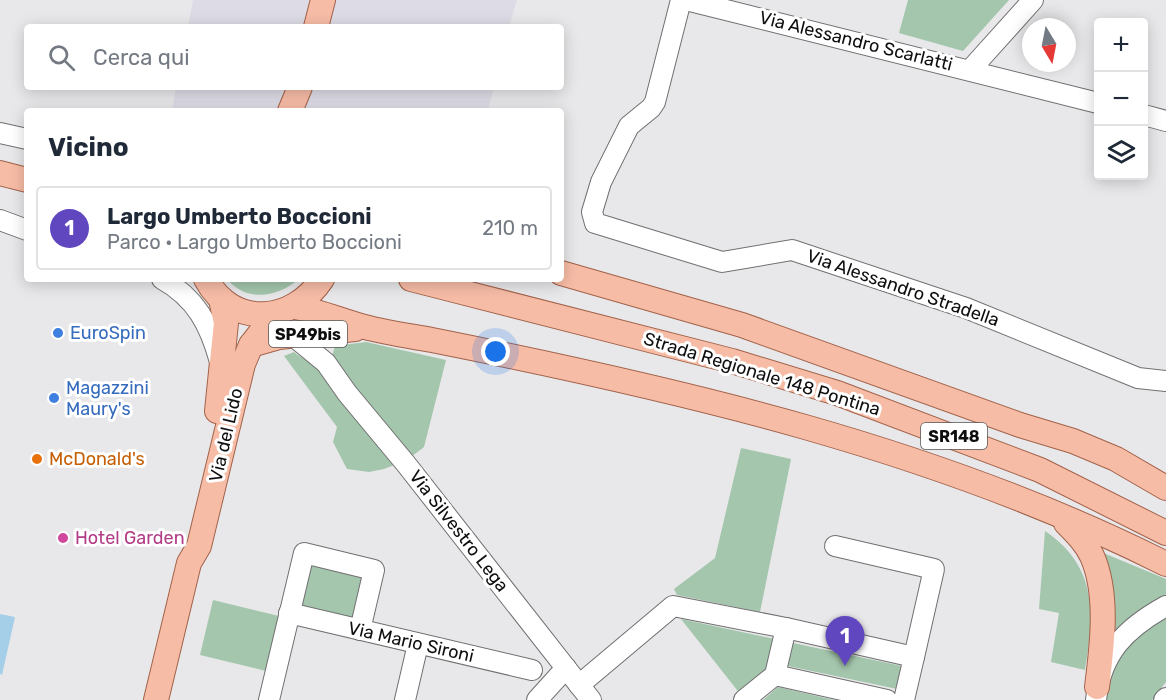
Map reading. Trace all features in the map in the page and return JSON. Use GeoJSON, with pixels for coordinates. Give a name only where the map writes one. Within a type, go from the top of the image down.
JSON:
{"type":"FeatureCollection","features":[{"type":"Feature","properties":{"kind":"main road"},"geometry":{"type":"LineString","coordinates":[[317,24],[323,0]]}},
{"type":"Feature","properties":{"kind":"main road"},"geometry":{"type":"LineString","coordinates":[[291,108],[300,90]]}},
{"type":"Feature","properties":{"kind":"main road"},"geometry":{"type":"LineString","coordinates":[[299,108],[301,90]]}},
{"type":"Feature","properties":{"kind":"main road"},"geometry":{"type":"LineString","coordinates":[[0,173],[24,179]]}},
{"type":"Feature","properties":{"kind":"main road"},"geometry":{"type":"LineString","coordinates":[[564,274],[742,325],[1166,475]]}},
{"type":"Feature","properties":{"kind":"main road","name":"Via del Lido"},"geometry":{"type":"LineString","coordinates":[[156,700],[189,562],[199,546],[237,386],[251,345],[285,311],[312,294],[320,282]]}},
{"type":"Feature","properties":{"kind":"main road","name":"Strada Regionale 148 Pontina"},"geometry":{"type":"LineString","coordinates":[[423,282],[732,362],[837,393],[1040,470],[1166,533]]}},
{"type":"Feature","properties":{"kind":"main road","name":"Via del Lido"},"geometry":{"type":"LineString","coordinates":[[189,562],[186,543],[216,413],[223,370],[226,323],[208,284]]}},
{"type":"Feature","properties":{"kind":"main road","name":"Via del Lido"},"geometry":{"type":"LineString","coordinates":[[208,284],[237,309],[256,314],[285,311]]}},
{"type":"Feature","properties":{"kind":"main road"},"geometry":{"type":"LineString","coordinates":[[285,311],[529,360],[723,406],[850,442],[953,475],[1055,514],[1166,564]]}},
{"type":"Feature","properties":{"kind":"main road","name":"SP49bis"},"geometry":{"type":"LineString","coordinates":[[251,345],[270,338],[366,327]]}},
{"type":"Feature","properties":{"kind":"main road"},"geometry":{"type":"LineString","coordinates":[[1020,425],[1166,501]]}},
{"type":"Feature","properties":{"kind":"main road"},"geometry":{"type":"LineString","coordinates":[[1116,459],[1166,488]]}},
{"type":"Feature","properties":{"kind":"main road"},"geometry":{"type":"LineString","coordinates":[[1055,514],[1080,537],[1092,557],[1100,593],[1101,656],[1097,693]]}},
{"type":"Feature","properties":{"kind":"street","name":"Via Alessandro Stradella"},"geometry":{"type":"LineString","coordinates":[[681,0],[655,102],[629,126],[606,172],[592,206],[595,224],[722,262],[792,250],[966,308],[1138,378],[1166,381]]}},
{"type":"Feature","properties":{"kind":"street","name":"Via Alessandro Scarlatti"},"geometry":{"type":"LineString","coordinates":[[686,0],[971,69],[1033,0]]}},
{"type":"Feature","properties":{"kind":"street"},"geometry":{"type":"LineString","coordinates":[[971,69],[1094,102]]}},
{"type":"Feature","properties":{"kind":"street"},"geometry":{"type":"LineString","coordinates":[[1148,116],[1166,121]]}},
{"type":"Feature","properties":{"kind":"street"},"geometry":{"type":"LineString","coordinates":[[0,133],[24,138]]}},
{"type":"Feature","properties":{"kind":"street"},"geometry":{"type":"LineString","coordinates":[[0,220],[24,229]]}},
{"type":"Feature","properties":{"kind":"street","name":"Via del Lido"},"geometry":{"type":"LineString","coordinates":[[167,282],[186,294],[207,323],[223,370]]}},
{"type":"Feature","properties":{"kind":"street"},"geometry":{"type":"LineString","coordinates":[[326,363],[330,344],[341,330]]}},
{"type":"Feature","properties":{"kind":"street","name":"Via Silvestro Lega"},"geometry":{"type":"LineString","coordinates":[[292,335],[326,363],[347,393],[406,464],[585,693]]}},
{"type":"Feature","properties":{"kind":"street"},"geometry":{"type":"LineString","coordinates":[[835,546],[934,569],[904,700]]}},
{"type":"Feature","properties":{"kind":"street"},"geometry":{"type":"LineString","coordinates":[[269,700],[304,553],[374,570],[360,630]]}},
{"type":"Feature","properties":{"kind":"street"},"geometry":{"type":"LineString","coordinates":[[585,693],[673,606],[786,628],[914,657]]}},
{"type":"Feature","properties":{"kind":"street"},"geometry":{"type":"LineString","coordinates":[[1097,693],[1108,659],[1124,633],[1142,619],[1166,606]]}},
{"type":"Feature","properties":{"kind":"street","name":"Via Mario Sironi"},"geometry":{"type":"LineString","coordinates":[[289,613],[532,670]]}},
{"type":"Feature","properties":{"kind":"street"},"geometry":{"type":"LineString","coordinates":[[744,700],[775,675],[786,628]]}},
{"type":"Feature","properties":{"kind":"street"},"geometry":{"type":"LineString","coordinates":[[405,700],[418,644]]}},
{"type":"Feature","properties":{"kind":"street"},"geometry":{"type":"LineString","coordinates":[[537,700],[566,668]]}},
{"type":"Feature","properties":{"kind":"street"},"geometry":{"type":"LineString","coordinates":[[775,675],[887,700]]}},
{"type":"Feature","properties":{"kind":"shaded area"},"geometry":{"type":"Polygon","coordinates":[[[193,0],[517,0],[510,24],[189,24],[193,0]]]}},
{"type":"Feature","properties":{"kind":"shaded area"},"geometry":{"type":"Polygon","coordinates":[[[176,90],[493,90],[489,108],[172,108],[176,90]]]}},
{"type":"Feature","properties":{"kind":"green space"},"geometry":{"type":"Polygon","coordinates":[[[908,0],[1009,0],[963,51],[899,33],[908,0]]]}},
{"type":"Feature","properties":{"kind":"green space"},"geometry":{"type":"Polygon","coordinates":[[[230,282],[295,282],[282,290],[263,295],[244,292],[230,282]]]}},
{"type":"Feature","properties":{"kind":"green space"},"geometry":{"type":"Polygon","coordinates":[[[366,342],[446,360],[424,447],[407,460],[369,472],[347,469],[333,442],[337,427],[284,356],[294,352],[307,360],[321,361],[331,359],[335,346],[366,342]]]}},
{"type":"Feature","properties":{"kind":"green space"},"geometry":{"type":"Polygon","coordinates":[[[741,448],[791,459],[760,612],[677,595],[674,589],[715,558],[741,448]]]}},
{"type":"Feature","properties":{"kind":"green space"},"geometry":{"type":"Polygon","coordinates":[[[1045,531],[1075,560],[1088,593],[1090,630],[1085,670],[1051,662],[1059,613],[1039,609],[1045,531]]]}},
{"type":"Feature","properties":{"kind":"green space"},"geometry":{"type":"Polygon","coordinates":[[[1089,547],[1166,579],[1166,605],[1112,648],[1089,547]]]}},
{"type":"Feature","properties":{"kind":"green space"},"geometry":{"type":"Polygon","coordinates":[[[312,563],[366,576],[356,620],[301,607],[312,563]]]}},
{"type":"Feature","properties":{"kind":"green space"},"geometry":{"type":"Polygon","coordinates":[[[213,600],[279,616],[266,671],[200,655],[213,600]]]}},
{"type":"Feature","properties":{"kind":"green space"},"geometry":{"type":"Polygon","coordinates":[[[1166,617],[1166,682],[1152,700],[1105,700],[1113,673],[1124,650],[1141,631],[1166,617]]]}},
{"type":"Feature","properties":{"kind":"green space"},"geometry":{"type":"Polygon","coordinates":[[[681,619],[775,639],[768,671],[741,695],[681,619]]]}},
{"type":"Feature","properties":{"kind":"green space"},"geometry":{"type":"Polygon","coordinates":[[[793,643],[902,666],[897,689],[788,666],[793,643]]]}},
{"type":"Feature","properties":{"kind":"green space"},"geometry":{"type":"Polygon","coordinates":[[[778,687],[834,700],[763,700],[778,687]]]}},
{"type":"Feature","properties":{"kind":"water"},"geometry":{"type":"Polygon","coordinates":[[[0,614],[15,617],[2,675],[0,674],[0,614]]]}},
{"type":"Feature","properties":{"kind":"place","name":"EuroSpin"},"geometry":{"type":"Point","coordinates":[58,333]}},
{"type":"Feature","properties":{"kind":"place","name":"Magazzini Maury's"},"geometry":{"type":"Point","coordinates":[54,398]}},
{"type":"Feature","properties":{"kind":"place","name":"McDonald's"},"geometry":{"type":"Point","coordinates":[37,459]}},
{"type":"Feature","properties":{"kind":"place","name":"Hotel Garden"},"geometry":{"type":"Point","coordinates":[63,538]}},
{"type":"Feature","properties":{"kind":"place","name":"Largo Umberto Boccioni"},"geometry":{"type":"Point","coordinates":[845,666]}}]}
